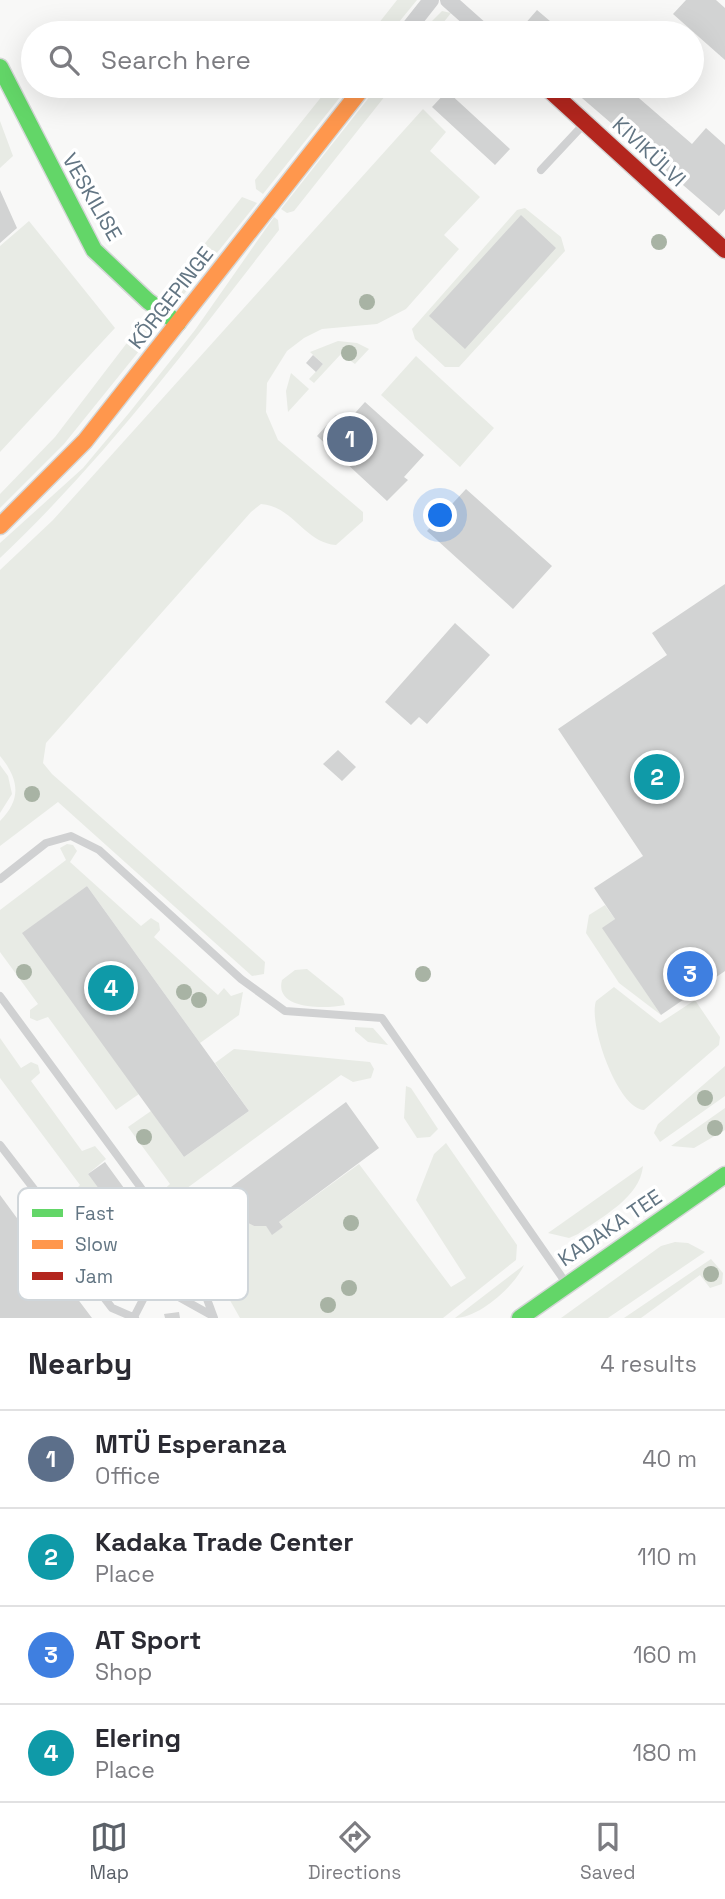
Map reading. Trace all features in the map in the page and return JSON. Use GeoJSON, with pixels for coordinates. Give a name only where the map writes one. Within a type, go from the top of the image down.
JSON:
{"type":"FeatureCollection","features":[{"type":"Feature","properties":{"kind":"street"},"geometry":{"type":"LineString","coordinates":[[414,21],[431,0]]}},
{"type":"Feature","properties":{"kind":"street"},"geometry":{"type":"LineString","coordinates":[[448,0],[472,21]]}},
{"type":"Feature","properties":{"kind":"street","name":"VESKILISE"},"geometry":{"type":"LineString","coordinates":[[0,67],[94,250],[148,301],[178,323]]}},
{"type":"Feature","properties":{"kind":"street","name":"KÕRGEPINGE"},"geometry":{"type":"LineString","coordinates":[[0,526],[85,441],[355,98]]}},
{"type":"Feature","properties":{"kind":"street","name":"KIVIKÜLVI"},"geometry":{"type":"LineString","coordinates":[[559,98],[725,250]]}},
{"type":"Feature","properties":{"kind":"street","name":"KADAKA TEE"},"geometry":{"type":"LineString","coordinates":[[520,1318],[566,1283],[725,1175]]}},
{"type":"Feature","properties":{"kind":"lane"},"geometry":{"type":"LineString","coordinates":[[541,170],[586,122]]}},
{"type":"Feature","properties":{"kind":"lane"},"geometry":{"type":"LineString","coordinates":[[0,879],[47,844],[71,836],[99,850],[241,979],[285,1012],[382,1018],[566,1283]]}},
{"type":"Feature","properties":{"kind":"lane"},"geometry":{"type":"LineString","coordinates":[[0,996],[141,1188]]}},
{"type":"Feature","properties":{"kind":"lane"},"geometry":{"type":"LineString","coordinates":[[0,1144],[34,1188]]}},
{"type":"Feature","properties":{"kind":"lane"},"geometry":{"type":"LineString","coordinates":[[106,1300],[112,1308],[135,1317],[143,1300]]}},
{"type":"Feature","properties":{"kind":"lane"},"geometry":{"type":"LineString","coordinates":[[182,1300],[213,1316]]}},
{"type":"Feature","properties":{"kind":"shaded area"},"geometry":{"type":"Polygon","coordinates":[[[397,0],[417,0],[400,21],[380,21],[397,0]]]}},
{"type":"Feature","properties":{"kind":"shaded area"},"geometry":{"type":"Polygon","coordinates":[[[442,11],[451,13],[445,21],[432,21],[442,11]]]}},
{"type":"Feature","properties":{"kind":"shaded area"},"geometry":{"type":"Polygon","coordinates":[[[320,98],[339,98],[263,194],[256,189],[255,180],[320,98]]]}},
{"type":"Feature","properties":{"kind":"shaded area"},"geometry":{"type":"Polygon","coordinates":[[[369,98],[383,98],[294,211],[287,213],[281,209],[369,98]]]}},
{"type":"Feature","properties":{"kind":"shaded area"},"geometry":{"type":"Polygon","coordinates":[[[423,109],[446,132],[430,151],[480,197],[444,235],[459,249],[406,309],[377,324],[322,329],[304,338],[287,351],[267,383],[266,412],[278,440],[363,512],[363,521],[336,545],[316,538],[282,511],[261,504],[46,743],[43,763],[52,774],[265,962],[264,974],[252,976],[58,802],[0,846],[0,821],[12,805],[15,789],[11,773],[0,756],[0,570],[53,520],[423,109]]]}},
{"type":"Feature","properties":{"kind":"shaded area"},"geometry":{"type":"Polygon","coordinates":[[[0,121],[13,156],[0,168],[0,121]]]}},
{"type":"Feature","properties":{"kind":"shaded area"},"geometry":{"type":"Polygon","coordinates":[[[242,197],[257,203],[184,294],[173,299],[162,297],[242,197]]]}},
{"type":"Feature","properties":{"kind":"shaded area"},"geometry":{"type":"Polygon","coordinates":[[[525,208],[561,237],[565,251],[459,367],[445,367],[415,339],[412,329],[517,210],[525,208]]]}},
{"type":"Feature","properties":{"kind":"shaded area"},"geometry":{"type":"Polygon","coordinates":[[[274,217],[278,220],[279,230],[180,357],[76,481],[0,558],[0,543],[83,468],[129,413],[195,330],[274,217]]]}},
{"type":"Feature","properties":{"kind":"shaded area"},"geometry":{"type":"Polygon","coordinates":[[[29,221],[115,328],[0,452],[0,246],[29,221]]]}},
{"type":"Feature","properties":{"kind":"shaded area"},"geometry":{"type":"Polygon","coordinates":[[[149,314],[153,321],[152,335],[64,444],[0,508],[0,494],[55,437],[149,314]]]}},
{"type":"Feature","properties":{"kind":"shaded area"},"geometry":{"type":"Polygon","coordinates":[[[338,341],[357,343],[369,349],[355,364],[341,354],[314,383],[309,379],[323,364],[310,352],[338,341]]]}},
{"type":"Feature","properties":{"kind":"shaded area"},"geometry":{"type":"Polygon","coordinates":[[[416,356],[494,428],[460,467],[381,395],[416,356]]]}},
{"type":"Feature","properties":{"kind":"shaded area"},"geometry":{"type":"Polygon","coordinates":[[[291,373],[309,389],[288,412],[286,391],[291,373]]]}},
{"type":"Feature","properties":{"kind":"shaded area"},"geometry":{"type":"Polygon","coordinates":[[[0,765],[8,776],[12,794],[0,813],[0,765]]]}},
{"type":"Feature","properties":{"kind":"shaded area"},"geometry":{"type":"Polygon","coordinates":[[[67,844],[73,845],[77,851],[70,862],[141,926],[151,918],[159,923],[160,930],[154,937],[218,995],[224,988],[231,996],[243,992],[239,1015],[200,1043],[87,886],[23,933],[139,1094],[116,1110],[48,1017],[37,1021],[30,1018],[30,1010],[38,1004],[0,952],[0,910],[66,860],[60,848],[67,844]]]}},
{"type":"Feature","properties":{"kind":"shaded area"},"geometry":{"type":"Polygon","coordinates":[[[605,905],[615,919],[603,928],[661,1015],[619,983],[586,933],[589,915],[605,905]]]}},
{"type":"Feature","properties":{"kind":"shaded area"},"geometry":{"type":"Polygon","coordinates":[[[307,969],[343,998],[345,1005],[314,1007],[293,1002],[286,997],[282,990],[282,980],[295,970],[307,969]]]}},
{"type":"Feature","properties":{"kind":"shaded area"},"geometry":{"type":"Polygon","coordinates":[[[614,987],[660,1023],[695,1000],[720,1037],[719,1045],[644,1110],[634,1106],[615,1080],[596,1027],[596,1001],[614,987]]]}},
{"type":"Feature","properties":{"kind":"shaded area"},"geometry":{"type":"Polygon","coordinates":[[[355,1027],[373,1028],[388,1045],[368,1042],[355,1031],[355,1027]]]}},
{"type":"Feature","properties":{"kind":"shaded area"},"geometry":{"type":"Polygon","coordinates":[[[0,1038],[21,1068],[31,1062],[38,1065],[40,1073],[31,1081],[82,1151],[95,1146],[106,1159],[88,1174],[99,1188],[77,1188],[80,1185],[0,1078],[0,1038]]]}},
{"type":"Feature","properties":{"kind":"shaded area"},"geometry":{"type":"Polygon","coordinates":[[[234,1049],[370,1062],[374,1069],[371,1078],[353,1082],[341,1075],[187,1188],[166,1188],[170,1184],[128,1127],[151,1111],[184,1157],[249,1111],[215,1063],[234,1049]]]}},
{"type":"Feature","properties":{"kind":"shaded area"},"geometry":{"type":"Polygon","coordinates":[[[725,1066],[725,1096],[660,1142],[654,1133],[658,1124],[725,1066]]]}},
{"type":"Feature","properties":{"kind":"shaded area"},"geometry":{"type":"Polygon","coordinates":[[[406,1086],[411,1088],[438,1129],[430,1137],[417,1138],[404,1118],[406,1086]]]}},
{"type":"Feature","properties":{"kind":"shaded area"},"geometry":{"type":"Polygon","coordinates":[[[725,1108],[725,1130],[694,1148],[671,1146],[725,1108]]]}},
{"type":"Feature","properties":{"kind":"shaded area"},"geometry":{"type":"Polygon","coordinates":[[[446,1143],[517,1245],[516,1260],[443,1318],[240,1318],[230,1300],[248,1300],[248,1223],[266,1226],[272,1234],[283,1227],[279,1222],[359,1164],[451,1287],[466,1278],[416,1200],[434,1154],[446,1143]]]}},
{"type":"Feature","properties":{"kind":"shaded area"},"geometry":{"type":"Polygon","coordinates":[[[643,1166],[635,1188],[618,1206],[569,1238],[548,1233],[643,1166]]]}},
{"type":"Feature","properties":{"kind":"shaded area"},"geometry":{"type":"Polygon","coordinates":[[[675,1242],[688,1243],[705,1252],[608,1318],[561,1318],[661,1246],[675,1242]]]}},
{"type":"Feature","properties":{"kind":"shaded area"},"geometry":{"type":"Polygon","coordinates":[[[711,1259],[723,1273],[722,1284],[710,1288],[700,1275],[641,1318],[624,1318],[711,1259]]]}},
{"type":"Feature","properties":{"kind":"shaded area"},"geometry":{"type":"Polygon","coordinates":[[[524,1265],[512,1283],[495,1300],[475,1313],[455,1318],[524,1265]]]}},
{"type":"Feature","properties":{"kind":"building"},"geometry":{"type":"Polygon","coordinates":[[[686,0],[716,0],[725,8],[725,60],[704,41],[704,21],[681,21],[673,14],[686,0]]]}},
{"type":"Feature","properties":{"kind":"building"},"geometry":{"type":"Polygon","coordinates":[[[537,10],[550,21],[527,21],[537,10]]]}},
{"type":"Feature","properties":{"kind":"building"},"geometry":{"type":"Polygon","coordinates":[[[440,98],[455,98],[510,149],[495,165],[432,107],[440,98]]]}},
{"type":"Feature","properties":{"kind":"building"},"geometry":{"type":"Polygon","coordinates":[[[582,98],[639,98],[692,144],[706,128],[725,145],[725,209],[719,216],[582,98]]]}},
{"type":"Feature","properties":{"kind":"building"},"geometry":{"type":"Polygon","coordinates":[[[0,190],[17,228],[0,243],[0,190]]]}},
{"type":"Feature","properties":{"kind":"building"},"geometry":{"type":"Polygon","coordinates":[[[521,215],[556,248],[465,349],[429,316],[521,215]]]}},
{"type":"Feature","properties":{"kind":"building"},"geometry":{"type":"Polygon","coordinates":[[[313,355],[323,364],[316,372],[306,363],[313,355]]]}},
{"type":"Feature","properties":{"kind":"building"},"geometry":{"type":"Polygon","coordinates":[[[365,402],[424,455],[404,477],[408,480],[387,501],[317,436],[336,415],[345,424],[365,402]]]}},
{"type":"Feature","properties":{"kind":"building"},"geometry":{"type":"Polygon","coordinates":[[[466,489],[552,566],[513,609],[427,531],[466,489]]]}},
{"type":"Feature","properties":{"kind":"building"},"geometry":{"type":"Polygon","coordinates":[[[725,584],[725,971],[661,1015],[602,928],[615,919],[594,888],[643,856],[558,729],[667,655],[652,633],[725,584]]]}},
{"type":"Feature","properties":{"kind":"building"},"geometry":{"type":"Polygon","coordinates":[[[455,623],[490,655],[427,724],[419,717],[411,725],[385,702],[455,623]]]}},
{"type":"Feature","properties":{"kind":"building"},"geometry":{"type":"Polygon","coordinates":[[[338,750],[356,767],[342,781],[323,764],[338,750]]]}},
{"type":"Feature","properties":{"kind":"building"},"geometry":{"type":"Polygon","coordinates":[[[87,886],[249,1111],[184,1157],[22,933],[87,886]]]}},
{"type":"Feature","properties":{"kind":"building"},"geometry":{"type":"Polygon","coordinates":[[[346,1102],[379,1148],[279,1222],[283,1227],[272,1235],[266,1226],[248,1223],[248,1188],[230,1188],[346,1102]]]}},
{"type":"Feature","properties":{"kind":"building"},"geometry":{"type":"Polygon","coordinates":[[[105,1162],[124,1188],[98,1188],[88,1174],[105,1162]]]}},
{"type":"Feature","properties":{"kind":"building"},"geometry":{"type":"Polygon","coordinates":[[[0,1195],[18,1219],[18,1300],[78,1300],[92,1318],[0,1318],[0,1195]]]}},
{"type":"Feature","properties":{"kind":"building"},"geometry":{"type":"Polygon","coordinates":[[[179,1312],[180,1318],[165,1318],[164,1314],[179,1312]]]}},
{"type":"Feature","properties":{"kind":"traffic: fast"},"geometry":{"type":"LineString","coordinates":[[0,67],[94,250],[148,301],[178,323]]}},
{"type":"Feature","properties":{"kind":"traffic: fast"},"geometry":{"type":"LineString","coordinates":[[520,1318],[725,1175]]}},
{"type":"Feature","properties":{"kind":"traffic: slow"},"geometry":{"type":"LineString","coordinates":[[0,526],[85,441],[355,98]]}},
{"type":"Feature","properties":{"kind":"traffic: jam"},"geometry":{"type":"LineString","coordinates":[[558,98],[725,250]]}},
{"type":"Feature","properties":{"kind":"place","name":"MTÜ Esperanza"},"geometry":{"type":"Point","coordinates":[350,439]}},
{"type":"Feature","properties":{"kind":"place","name":"Kadaka Trade Center"},"geometry":{"type":"Point","coordinates":[657,777]}},
{"type":"Feature","properties":{"kind":"place","name":"AT Sport"},"geometry":{"type":"Point","coordinates":[690,974]}},
{"type":"Feature","properties":{"kind":"place","name":"Elering"},"geometry":{"type":"Point","coordinates":[111,988]}}]}
